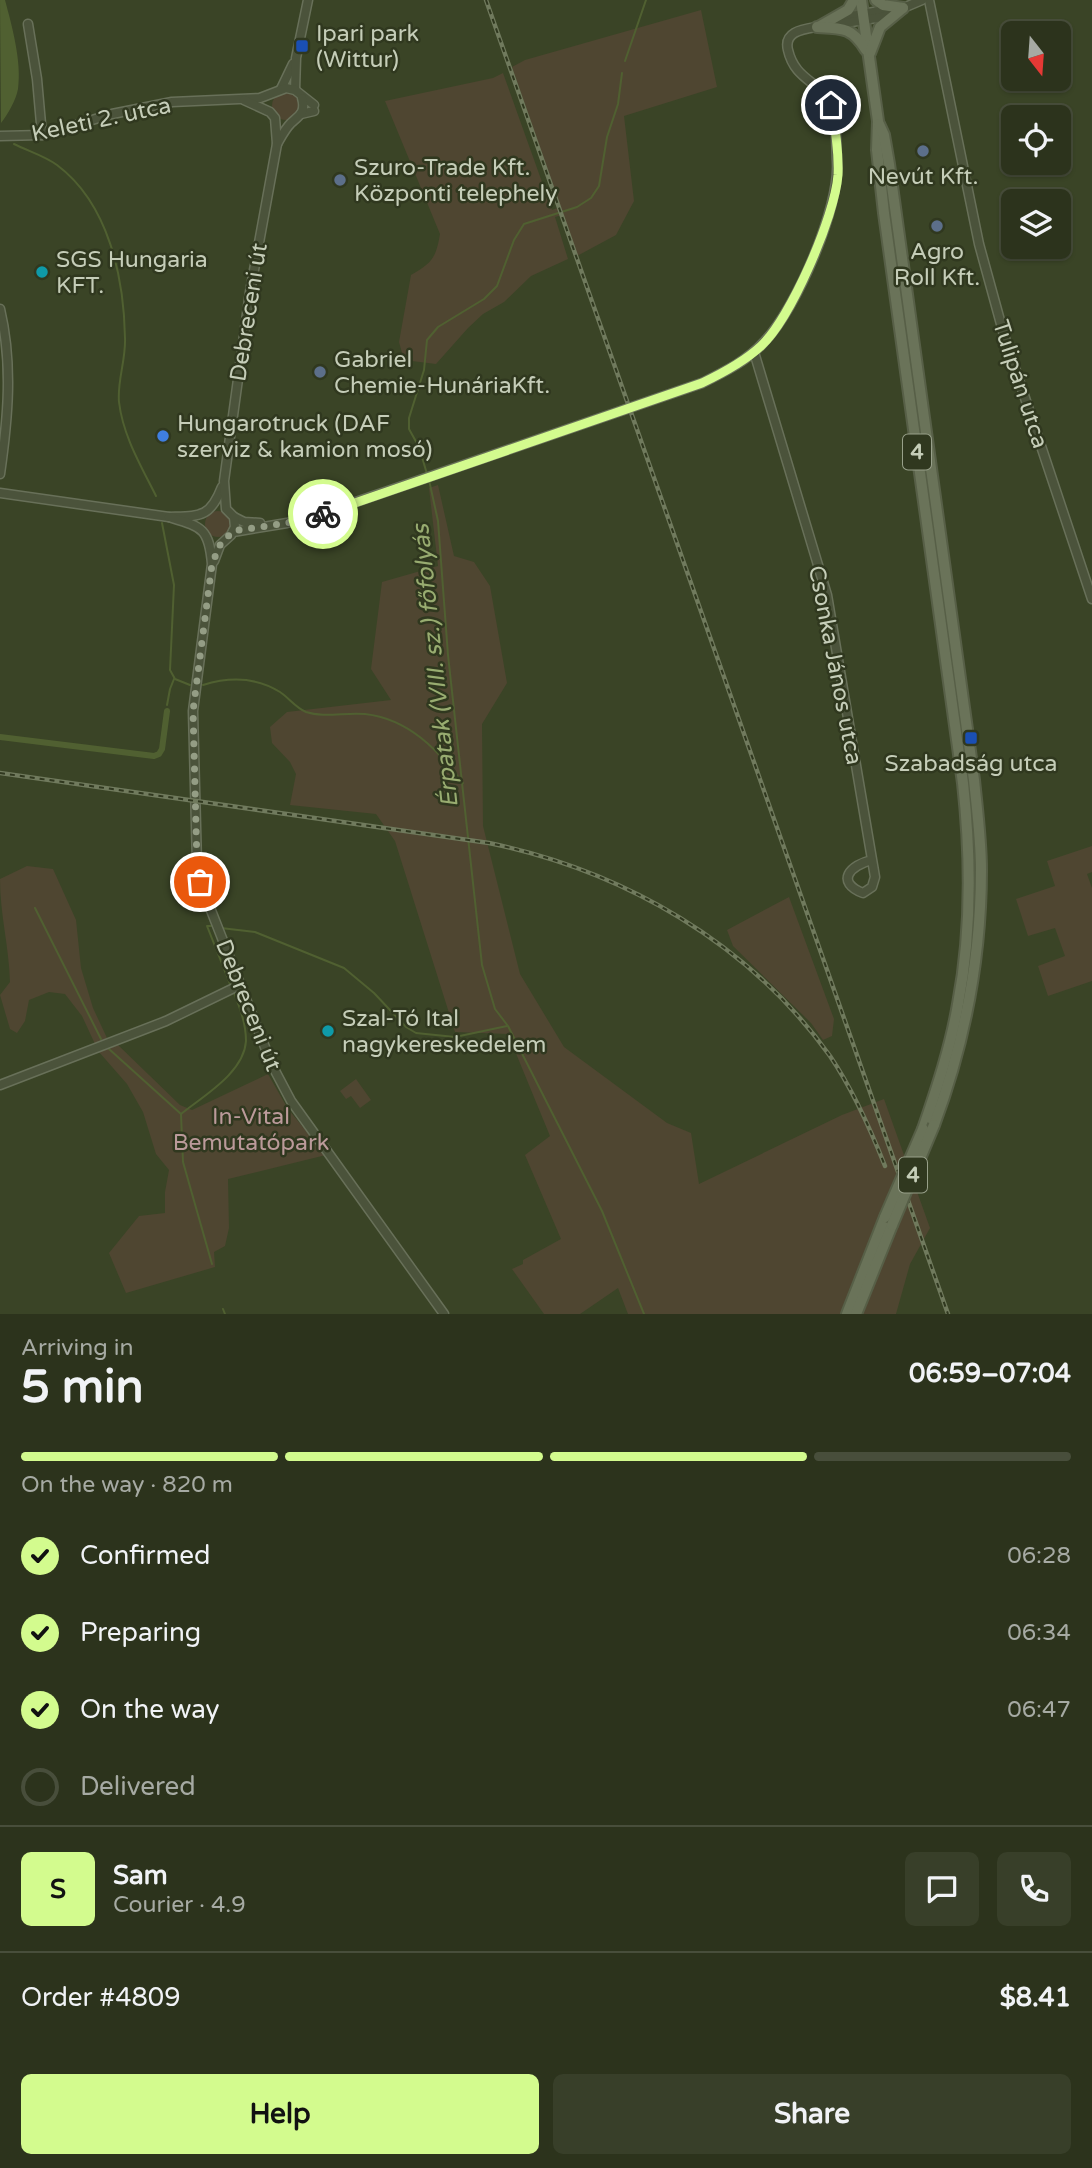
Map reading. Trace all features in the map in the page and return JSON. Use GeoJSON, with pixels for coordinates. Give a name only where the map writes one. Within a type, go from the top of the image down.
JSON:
{"type":"FeatureCollection","features":[{"type":"Feature","properties":{"kind":"main road"},"geometry":{"type":"LineString","coordinates":[[817,27],[848,10],[854,0]]}},
{"type":"Feature","properties":{"kind":"main road","name":"4"},"geometry":{"type":"LineString","coordinates":[[847,1314],[929,1127],[958,1003],[969,915],[968,846],[963,783],[884,213],[877,149],[878,121],[861,0]]}},
{"type":"Feature","properties":{"kind":"main road"},"geometry":{"type":"LineString","coordinates":[[876,0],[883,5],[903,8]]}},
{"type":"Feature","properties":{"kind":"main road"},"geometry":{"type":"LineString","coordinates":[[869,56],[880,27],[903,8]]}},
{"type":"Feature","properties":{"kind":"main road"},"geometry":{"type":"LineString","coordinates":[[817,27],[853,32],[869,56]]}},
{"type":"Feature","properties":{"kind":"main road","name":"4"},"geometry":{"type":"LineString","coordinates":[[856,1314],[889,1221]]}},
{"type":"Feature","properties":{"kind":"street"},"geometry":{"type":"LineString","coordinates":[[301,114],[304,105],[298,93],[296,58],[308,0]]}},
{"type":"Feature","properties":{"kind":"street"},"geometry":{"type":"LineString","coordinates":[[212,564],[224,540],[233,531],[281,524],[321,514],[702,383],[754,352],[772,334],[794,298],[812,257],[836,187],[837,155],[831,105],[796,69],[787,47],[789,37],[795,31],[864,17],[882,17],[922,0]]}},
{"type":"Feature","properties":{"kind":"street","name":"Tulipán utca"},"geometry":{"type":"LineString","coordinates":[[929,0],[979,244],[1004,335],[1092,600]]}},
{"type":"Feature","properties":{"kind":"street"},"geometry":{"type":"LineString","coordinates":[[28,24],[42,135]]}},
{"type":"Feature","properties":{"kind":"street"},"geometry":{"type":"LineString","coordinates":[[276,144],[269,102],[296,58]]}},
{"type":"Feature","properties":{"kind":"street"},"geometry":{"type":"LineString","coordinates":[[244,100],[260,98],[278,91],[298,93],[314,108],[292,121],[276,144]]}},
{"type":"Feature","properties":{"kind":"street","name":"Keleti 2. utca"},"geometry":{"type":"LineString","coordinates":[[0,136],[42,135],[147,106],[193,100],[244,100]]}},
{"type":"Feature","properties":{"kind":"street"},"geometry":{"type":"LineString","coordinates":[[244,100],[283,122],[292,121]]}},
{"type":"Feature","properties":{"kind":"street","name":"Debreceni út"},"geometry":{"type":"LineString","coordinates":[[224,481],[250,292],[276,144]]}},
{"type":"Feature","properties":{"kind":"street"},"geometry":{"type":"LineString","coordinates":[[0,309],[7,351],[8,392],[0,474]]}},
{"type":"Feature","properties":{"kind":"street","name":"Csonka János utca"},"geometry":{"type":"LineString","coordinates":[[754,352],[827,595],[872,860]]}},
{"type":"Feature","properties":{"kind":"street"},"geometry":{"type":"LineString","coordinates":[[224,481],[226,509],[234,517],[244,522],[281,524]]}},
{"type":"Feature","properties":{"kind":"street"},"geometry":{"type":"LineString","coordinates":[[0,494],[169,517],[203,514],[212,508],[224,481]]}},
{"type":"Feature","properties":{"kind":"street"},"geometry":{"type":"LineString","coordinates":[[212,508],[226,509]]}},
{"type":"Feature","properties":{"kind":"street"},"geometry":{"type":"LineString","coordinates":[[201,529],[203,514]]}},
{"type":"Feature","properties":{"kind":"street"},"geometry":{"type":"LineString","coordinates":[[169,517],[201,529],[209,539],[212,564]]}},
{"type":"Feature","properties":{"kind":"street"},"geometry":{"type":"LineString","coordinates":[[233,531],[234,517]]}},
{"type":"Feature","properties":{"kind":"street"},"geometry":{"type":"LineString","coordinates":[[209,539],[224,540]]}},
{"type":"Feature","properties":{"kind":"street","name":"Debreceni út"},"geometry":{"type":"LineString","coordinates":[[212,564],[193,711],[197,864],[205,897],[272,1065],[291,1101],[444,1314]]}},
{"type":"Feature","properties":{"kind":"street"},"geometry":{"type":"LineString","coordinates":[[0,1084],[166,1021],[240,985]]}},
{"type":"Feature","properties":{"kind":"green space"},"geometry":{"type":"Polygon","coordinates":[[[701,10],[717,87],[624,116],[634,201],[616,235],[577,256],[562,215],[555,217],[568,259],[531,276],[504,302],[483,314],[436,364],[404,360],[399,342],[411,275],[432,259],[440,234],[385,101],[493,78],[503,73],[552,210],[560,207],[512,67],[525,60],[701,10]]]}},
{"type":"Feature","properties":{"kind":"green space"},"geometry":{"type":"Polygon","coordinates":[[[286,92],[296,96],[300,106],[296,116],[286,120],[276,116],[272,106],[276,96],[286,92]]]}},
{"type":"Feature","properties":{"kind":"green space"},"geometry":{"type":"Polygon","coordinates":[[[438,485],[454,556],[474,562],[490,586],[507,683],[482,724],[483,826],[520,974],[564,1047],[667,1123],[691,1133],[699,1184],[842,1115],[884,1099],[930,1228],[910,1264],[896,1314],[628,1314],[618,1288],[580,1314],[544,1314],[512,1269],[561,1239],[525,1155],[550,1136],[508,1034],[455,1032],[395,841],[376,814],[290,805],[296,774],[290,762],[272,743],[270,727],[287,712],[391,700],[371,669],[382,582],[438,566],[429,488],[438,485]]]}},
{"type":"Feature","properties":{"kind":"green space"},"geometry":{"type":"Polygon","coordinates":[[[218,511],[227,515],[231,524],[227,533],[218,537],[209,533],[205,524],[209,515],[218,511]]]}},
{"type":"Feature","properties":{"kind":"green space"},"geometry":{"type":"Polygon","coordinates":[[[1092,846],[1092,872],[1087,874],[1092,888],[1092,981],[1048,996],[1038,966],[1065,956],[1055,928],[1028,936],[1016,899],[1055,886],[1047,861],[1092,846]]]}},
{"type":"Feature","properties":{"kind":"green space"},"geometry":{"type":"Polygon","coordinates":[[[27,866],[53,869],[76,920],[81,968],[93,1008],[107,1038],[95,1044],[82,1016],[65,994],[49,992],[29,1000],[25,1021],[17,1033],[10,1029],[0,995],[10,982],[0,879],[27,866]]]}},
{"type":"Feature","properties":{"kind":"green space"},"geometry":{"type":"Polygon","coordinates":[[[789,897],[834,1019],[832,1036],[823,1040],[811,1023],[733,946],[727,930],[789,897]]]}},
{"type":"Feature","properties":{"kind":"green space","name":"In-Vital Bemutatópark"},"geometry":{"type":"Polygon","coordinates":[[[118,1045],[180,1105],[192,1110],[268,1074],[288,1109],[326,1155],[228,1179],[229,1228],[225,1246],[214,1252],[215,1267],[126,1293],[109,1253],[139,1216],[165,1213],[169,1170],[156,1154],[143,1112],[127,1084],[99,1052],[118,1045]]]}},
{"type":"Feature","properties":{"kind":"green space"},"geometry":{"type":"Polygon","coordinates":[[[356,1079],[371,1100],[360,1108],[351,1096],[346,1099],[340,1091],[356,1079]]]}},
{"type":"Feature","properties":{"kind":"shaded area"},"geometry":{"type":"Polygon","coordinates":[[[0,0],[5,0],[11,21],[19,78],[15,98],[1,123],[0,0]]]}},
{"type":"Feature","properties":{"kind":"waterway","name":"Érpatak (VIII. sz.) főfolyás"},"geometry":{"type":"LineString","coordinates":[[625,61],[646,0]]}},
{"type":"Feature","properties":{"kind":"waterway","name":"Érpatak (VIII. sz.) főfolyás"},"geometry":{"type":"LineString","coordinates":[[427,474],[419,447],[409,429],[409,418],[424,370],[427,340],[438,327],[484,299],[497,286],[514,240],[524,224],[577,207],[591,198],[599,186],[607,137],[618,104],[622,73]]}},
{"type":"Feature","properties":{"kind":"waterway"},"geometry":{"type":"LineString","coordinates":[[14,144],[57,165],[75,181],[101,221],[117,267],[124,315],[125,346],[119,394],[121,415],[133,450],[156,496]]}},
{"type":"Feature","properties":{"kind":"waterway","name":"Érpatak (VIII. sz.) főfolyás"},"geometry":{"type":"LineString","coordinates":[[429,480],[438,521],[448,655],[482,965],[495,1009],[508,1026],[602,1211],[644,1314]]}},
{"type":"Feature","properties":{"kind":"waterway"},"geometry":{"type":"LineString","coordinates":[[162,523],[174,585],[170,670],[175,679],[190,685]]}},
{"type":"Feature","properties":{"kind":"waterway"},"geometry":{"type":"LineString","coordinates":[[167,705],[174,679]]}},
{"type":"Feature","properties":{"kind":"waterway"},"geometry":{"type":"LineString","coordinates":[[203,685],[232,680],[252,681],[280,692],[306,712],[320,715],[365,714],[395,722],[409,729],[433,748],[463,783]]}},
{"type":"Feature","properties":{"kind":"waterway"},"geometry":{"type":"LineString","coordinates":[[0,737],[154,756],[162,749],[167,711]]}},
{"type":"Feature","properties":{"kind":"waterway"},"geometry":{"type":"LineString","coordinates":[[35,908],[101,1039]]}},
{"type":"Feature","properties":{"kind":"waterway"},"geometry":{"type":"LineString","coordinates":[[211,926],[207,926],[230,984]]}},
{"type":"Feature","properties":{"kind":"waterway"},"geometry":{"type":"LineString","coordinates":[[221,928],[255,932],[344,968],[374,993],[406,1027],[416,1033],[455,1037],[507,1026]]}},
{"type":"Feature","properties":{"kind":"waterway"},"geometry":{"type":"LineString","coordinates":[[212,1264],[183,1162],[181,1114],[221,1083],[244,1053],[245,1028],[234,993]]}},
{"type":"Feature","properties":{"kind":"waterway"},"geometry":{"type":"LineString","coordinates":[[109,1049],[181,1114]]}},
{"type":"Feature","properties":{"kind":"waterway"},"geometry":{"type":"LineString","coordinates":[[223,1309],[225,1314]]}},
{"type":"Feature","properties":{"kind":"railway"},"geometry":{"type":"LineString","coordinates":[[486,0],[948,1314]]}},
{"type":"Feature","properties":{"kind":"railway"},"geometry":{"type":"LineString","coordinates":[[0,773],[489,843],[588,872],[635,893],[680,918],[722,946],[762,979],[798,1016],[830,1056],[867,1123],[885,1166]]}},
{"type":"Feature","properties":{"kind":"way so far"},"geometry":{"type":"LineString","coordinates":[[200,882],[192,732],[212,564],[220,545],[233,531],[287,523],[323,514]]}},
{"type":"Feature","properties":{"kind":"place","name":"Ipari park (Wittur)"},"geometry":{"type":"Point","coordinates":[302,46]}},
{"type":"Feature","properties":{"kind":"place","name":"Nevút Kft."},"geometry":{"type":"Point","coordinates":[923,151]}},
{"type":"Feature","properties":{"kind":"place","name":"Szuro-Trade Kft. Központi telephely"},"geometry":{"type":"Point","coordinates":[340,180]}},
{"type":"Feature","properties":{"kind":"place","name":"Agro Roll Kft."},"geometry":{"type":"Point","coordinates":[937,226]}},
{"type":"Feature","properties":{"kind":"place","name":"SGS Hungaria KFT."},"geometry":{"type":"Point","coordinates":[42,272]}},
{"type":"Feature","properties":{"kind":"place","name":"Gabriel Chemie-HunáriaKft."},"geometry":{"type":"Point","coordinates":[320,372]}},
{"type":"Feature","properties":{"kind":"place","name":"Hungarotruck (DAF szerviz & kamion mosó)"},"geometry":{"type":"Point","coordinates":[163,436]}},
{"type":"Feature","properties":{"kind":"place","name":"Szabadság utca"},"geometry":{"type":"Point","coordinates":[971,738]}},
{"type":"Feature","properties":{"kind":"place","name":"Szal-Tó Ital nagykereskedelem"},"geometry":{"type":"Point","coordinates":[328,1031]}},
{"type":"Feature","properties":{"kind":"route"},"geometry":{"type":"LineString","coordinates":[[323,514],[702,383],[754,352],[784,317],[808,269],[834,196],[838,166],[831,105]]}}]}
